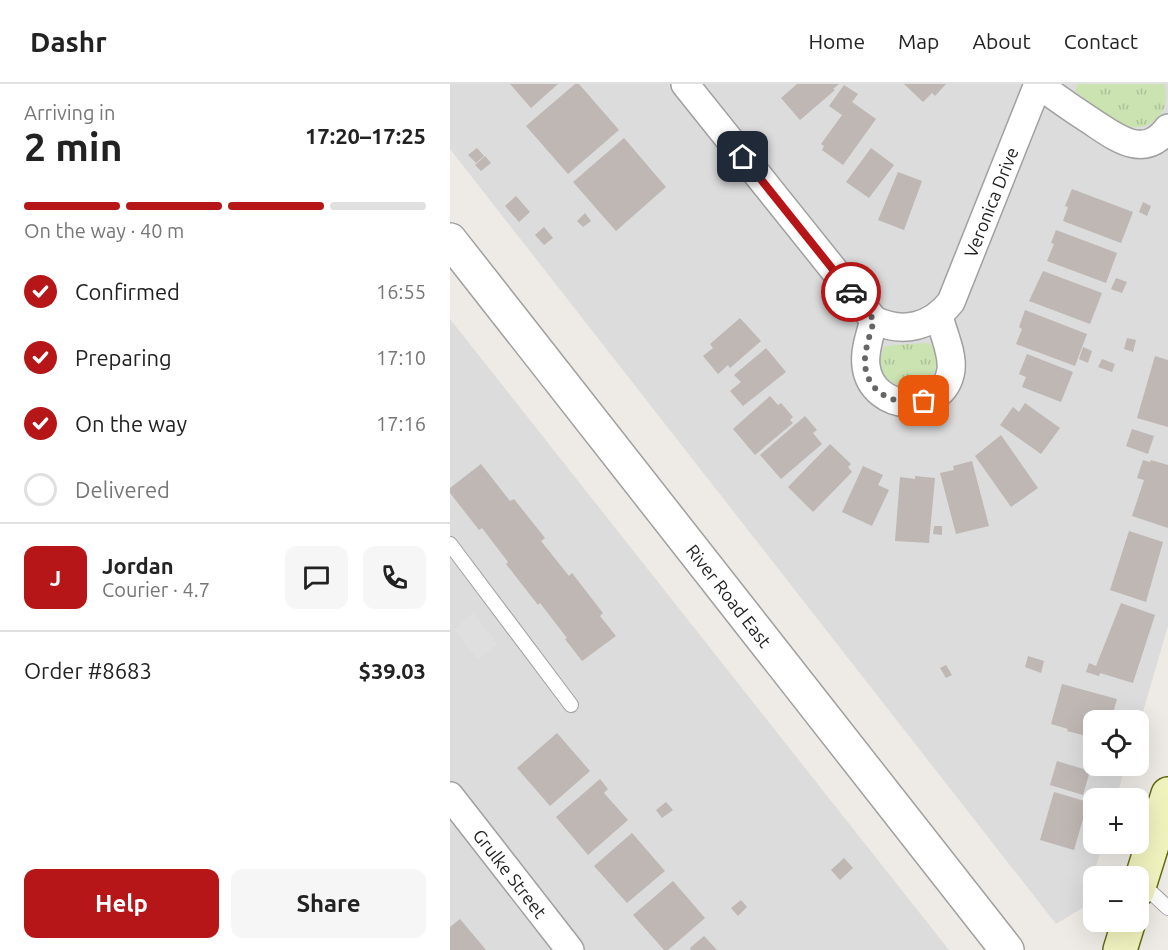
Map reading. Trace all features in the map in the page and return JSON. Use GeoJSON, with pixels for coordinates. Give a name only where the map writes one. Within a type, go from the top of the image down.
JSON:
{"type":"FeatureCollection","features":[{"type":"Feature","properties":{"kind":"main road"},"geometry":{"type":"LineString","coordinates":[[1146,866],[1168,794]]}},
{"type":"Feature","properties":{"kind":"main road"},"geometry":{"type":"LineString","coordinates":[[1120,950],[1126,932]]}},
{"type":"Feature","properties":{"kind":"street"},"geometry":{"type":"LineString","coordinates":[[685,84],[874,320],[882,324],[907,327],[919,325],[939,316],[951,359],[950,374],[939,392],[932,398],[915,403],[897,402],[880,394],[869,379],[865,358],[874,320]]}},
{"type":"Feature","properties":{"kind":"street"},"geometry":{"type":"LineString","coordinates":[[1038,84],[1120,140],[1137,144],[1148,143],[1158,139],[1168,128]]}},
{"type":"Feature","properties":{"kind":"street","name":"Veronica Drive"},"geometry":{"type":"LineString","coordinates":[[939,316],[951,302],[1038,84]]}},
{"type":"Feature","properties":{"kind":"street","name":"River Road East"},"geometry":{"type":"LineString","coordinates":[[450,240],[1007,950]]}},
{"type":"Feature","properties":{"kind":"street","name":"Grulke Street"},"geometry":{"type":"LineString","coordinates":[[450,796],[570,950]]}},
{"type":"Feature","properties":{"kind":"lane"},"geometry":{"type":"LineString","coordinates":[[450,544],[571,705]]}},
{"type":"Feature","properties":{"kind":"lane"},"geometry":{"type":"LineString","coordinates":[[1149,894],[1168,908]]}},
{"type":"Feature","properties":{"kind":"shaded area"},"geometry":{"type":"Polygon","coordinates":[[[450,84],[1168,84],[1168,626],[1143,710],[1083,710],[1083,776],[1123,776],[1119,788],[1083,788],[1083,854],[1100,854],[1096,866],[1083,866],[1083,908],[1056,924],[450,149],[450,84]]]}},
{"type":"Feature","properties":{"kind":"shaded area"},"geometry":{"type":"Polygon","coordinates":[[[450,319],[949,950],[450,950],[450,319]]]}},
{"type":"Feature","properties":{"kind":"shaded area"},"geometry":{"type":"Polygon","coordinates":[[[473,613],[498,644],[477,659],[454,629],[473,613]]]}},
{"type":"Feature","properties":{"kind":"green space"},"geometry":{"type":"Polygon","coordinates":[[[1078,84],[1164,84],[1165,104],[1160,115],[1149,124],[1138,127],[1127,126],[1104,115],[1075,91],[1078,84]]]}},
{"type":"Feature","properties":{"kind":"green space"},"geometry":{"type":"Polygon","coordinates":[[[929,343],[936,354],[936,359],[934,373],[926,383],[915,387],[903,387],[892,382],[884,374],[880,362],[884,347],[929,343]]]}},
{"type":"Feature","properties":{"kind":"building"},"geometry":{"type":"Polygon","coordinates":[[[510,84],[558,84],[531,108],[510,84]]]}},
{"type":"Feature","properties":{"kind":"building"},"geometry":{"type":"Polygon","coordinates":[[[575,84],[579,84],[619,130],[568,174],[526,126],[575,84]]]}},
{"type":"Feature","properties":{"kind":"building"},"geometry":{"type":"Polygon","coordinates":[[[797,84],[839,84],[800,120],[781,98],[797,84]]]}},
{"type":"Feature","properties":{"kind":"building"},"geometry":{"type":"Polygon","coordinates":[[[904,84],[946,84],[935,96],[932,93],[923,102],[904,84]]]}},
{"type":"Feature","properties":{"kind":"building"},"geometry":{"type":"Polygon","coordinates":[[[844,85],[858,94],[852,102],[876,119],[843,165],[822,150],[824,146],[821,144],[842,115],[829,106],[844,85]]]}},
{"type":"Feature","properties":{"kind":"building"},"geometry":{"type":"Polygon","coordinates":[[[624,138],[666,187],[616,231],[573,182],[624,138]]]}},
{"type":"Feature","properties":{"kind":"building"},"geometry":{"type":"Polygon","coordinates":[[[477,148],[484,156],[476,163],[468,155],[477,148]]]}},
{"type":"Feature","properties":{"kind":"building"},"geometry":{"type":"Polygon","coordinates":[[[871,148],[894,165],[869,198],[846,182],[871,148]]]}},
{"type":"Feature","properties":{"kind":"building"},"geometry":{"type":"Polygon","coordinates":[[[485,156],[491,163],[481,171],[475,165],[485,156]]]}},
{"type":"Feature","properties":{"kind":"building"},"geometry":{"type":"Polygon","coordinates":[[[898,172],[922,181],[904,230],[878,220],[898,172]]]}},
{"type":"Feature","properties":{"kind":"building"},"geometry":{"type":"Polygon","coordinates":[[[1072,189],[1133,212],[1121,243],[1063,221],[1068,207],[1065,206],[1072,189]]]}},
{"type":"Feature","properties":{"kind":"building"},"geometry":{"type":"Polygon","coordinates":[[[516,196],[530,212],[519,222],[505,206],[516,196]]]}},
{"type":"Feature","properties":{"kind":"building"},"geometry":{"type":"Polygon","coordinates":[[[1143,202],[1151,206],[1147,216],[1139,212],[1143,202]]]}},
{"type":"Feature","properties":{"kind":"building"},"geometry":{"type":"Polygon","coordinates":[[[585,213],[591,221],[583,227],[577,221],[585,213]]]}},
{"type":"Feature","properties":{"kind":"building"},"geometry":{"type":"Polygon","coordinates":[[[544,227],[553,238],[544,245],[535,235],[544,227]]]}},
{"type":"Feature","properties":{"kind":"building"},"geometry":{"type":"Polygon","coordinates":[[[1056,230],[1117,253],[1106,283],[1047,261],[1054,244],[1051,243],[1056,230]]]}},
{"type":"Feature","properties":{"kind":"building"},"geometry":{"type":"Polygon","coordinates":[[[1043,271],[1102,293],[1090,324],[1029,301],[1043,271]]]}},
{"type":"Feature","properties":{"kind":"building"},"geometry":{"type":"Polygon","coordinates":[[[1116,278],[1127,282],[1122,293],[1111,289],[1116,278]]]}},
{"type":"Feature","properties":{"kind":"building"},"geometry":{"type":"Polygon","coordinates":[[[1025,310],[1087,334],[1075,366],[1016,344],[1022,329],[1019,327],[1025,310]]]}},
{"type":"Feature","properties":{"kind":"building"},"geometry":{"type":"Polygon","coordinates":[[[740,318],[761,341],[730,368],[728,365],[718,374],[703,356],[713,348],[710,344],[740,318]]]}},
{"type":"Feature","properties":{"kind":"building"},"geometry":{"type":"Polygon","coordinates":[[[1127,338],[1136,340],[1133,352],[1124,349],[1127,338]]]}},
{"type":"Feature","properties":{"kind":"building"},"geometry":{"type":"Polygon","coordinates":[[[1083,347],[1092,351],[1088,363],[1079,359],[1083,347]]]}},
{"type":"Feature","properties":{"kind":"building"},"geometry":{"type":"Polygon","coordinates":[[[766,348],[786,372],[743,406],[730,391],[741,382],[734,375],[766,348]]]}},
{"type":"Feature","properties":{"kind":"building"},"geometry":{"type":"Polygon","coordinates":[[[1027,354],[1073,372],[1061,402],[1022,387],[1026,377],[1019,374],[1027,354]]]}},
{"type":"Feature","properties":{"kind":"building"},"geometry":{"type":"Polygon","coordinates":[[[1155,356],[1168,360],[1168,427],[1137,418],[1155,356]]]}},
{"type":"Feature","properties":{"kind":"building"},"geometry":{"type":"Polygon","coordinates":[[[1102,359],[1115,364],[1112,372],[1098,367],[1102,359]]]}},
{"type":"Feature","properties":{"kind":"building"},"geometry":{"type":"Polygon","coordinates":[[[770,396],[778,405],[781,403],[793,417],[790,420],[793,423],[755,455],[733,429],[770,396]]]}},
{"type":"Feature","properties":{"kind":"building"},"geometry":{"type":"Polygon","coordinates":[[[1025,403],[1060,428],[1041,454],[1000,425],[1013,407],[1019,412],[1025,403]]]}},
{"type":"Feature","properties":{"kind":"building"},"geometry":{"type":"Polygon","coordinates":[[[805,416],[817,430],[813,433],[822,444],[781,479],[760,455],[805,416]]]}},
{"type":"Feature","properties":{"kind":"building"},"geometry":{"type":"Polygon","coordinates":[[[1132,429],[1154,436],[1148,454],[1126,446],[1132,429]]]}},
{"type":"Feature","properties":{"kind":"building"},"geometry":{"type":"Polygon","coordinates":[[[1001,435],[1038,488],[1011,507],[975,456],[1001,435]]]}},
{"type":"Feature","properties":{"kind":"building"},"geometry":{"type":"Polygon","coordinates":[[[830,444],[851,464],[848,467],[852,472],[813,512],[788,487],[830,444]]]}},
{"type":"Feature","properties":{"kind":"building"},"geometry":{"type":"Polygon","coordinates":[[[1143,460],[1168,465],[1168,528],[1132,516],[1144,480],[1137,478],[1143,460]]]}},
{"type":"Feature","properties":{"kind":"building"},"geometry":{"type":"Polygon","coordinates":[[[972,461],[989,526],[956,534],[940,473],[954,470],[953,466],[972,461]]]}},
{"type":"Feature","properties":{"kind":"building"},"geometry":{"type":"Polygon","coordinates":[[[481,464],[510,501],[514,499],[545,538],[541,541],[569,576],[572,573],[603,613],[600,616],[616,636],[582,661],[540,603],[538,605],[506,564],[508,562],[482,528],[479,530],[450,493],[450,488],[481,464]]]}},
{"type":"Feature","properties":{"kind":"building"},"geometry":{"type":"Polygon","coordinates":[[[863,466],[883,475],[878,485],[889,490],[872,526],[842,512],[863,466]]]}},
{"type":"Feature","properties":{"kind":"building"},"geometry":{"type":"Polygon","coordinates":[[[915,476],[935,478],[929,543],[895,541],[900,477],[915,479],[915,476]]]}},
{"type":"Feature","properties":{"kind":"building"},"geometry":{"type":"Polygon","coordinates":[[[934,526],[942,526],[942,535],[933,534],[934,526]]]}},
{"type":"Feature","properties":{"kind":"building"},"geometry":{"type":"Polygon","coordinates":[[[1129,531],[1163,542],[1146,602],[1110,590],[1129,531]]]}},
{"type":"Feature","properties":{"kind":"building"},"geometry":{"type":"Polygon","coordinates":[[[1121,603],[1155,615],[1133,683],[1100,673],[1099,676],[1086,672],[1089,663],[1096,666],[1121,603]]]}},
{"type":"Feature","properties":{"kind":"building"},"geometry":{"type":"Polygon","coordinates":[[[1028,656],[1044,661],[1041,673],[1025,667],[1028,656]]]}},
{"type":"Feature","properties":{"kind":"building"},"geometry":{"type":"Polygon","coordinates":[[[946,665],[952,675],[946,678],[940,668],[946,665]]]}},
{"type":"Feature","properties":{"kind":"building"},"geometry":{"type":"Polygon","coordinates":[[[1062,684],[1117,699],[1114,710],[1083,710],[1083,735],[1051,724],[1062,684]]]}},
{"type":"Feature","properties":{"kind":"building"},"geometry":{"type":"Polygon","coordinates":[[[557,733],[590,771],[550,806],[517,768],[557,733]]]}},
{"type":"Feature","properties":{"kind":"building"},"geometry":{"type":"Polygon","coordinates":[[[1057,761],[1083,769],[1083,776],[1089,776],[1085,788],[1083,788],[1083,795],[1050,785],[1057,761]]]}},
{"type":"Feature","properties":{"kind":"building"},"geometry":{"type":"Polygon","coordinates":[[[600,779],[608,789],[604,793],[628,820],[588,855],[556,817],[600,779]]]}},
{"type":"Feature","properties":{"kind":"building"},"geometry":{"type":"Polygon","coordinates":[[[1054,792],[1083,801],[1083,819],[1074,850],[1040,840],[1054,792]]]}},
{"type":"Feature","properties":{"kind":"building"},"geometry":{"type":"Polygon","coordinates":[[[666,802],[673,810],[662,818],[656,810],[666,802]]]}},
{"type":"Feature","properties":{"kind":"building"},"geometry":{"type":"Polygon","coordinates":[[[632,833],[665,871],[627,903],[594,866],[632,833]]]}},
{"type":"Feature","properties":{"kind":"building"},"geometry":{"type":"Polygon","coordinates":[[[844,858],[853,868],[840,880],[831,870],[844,858]]]}},
{"type":"Feature","properties":{"kind":"building"},"geometry":{"type":"Polygon","coordinates":[[[673,881],[705,918],[668,950],[664,950],[633,915],[673,881]]]}},
{"type":"Feature","properties":{"kind":"building"},"geometry":{"type":"Polygon","coordinates":[[[741,900],[747,907],[738,916],[731,908],[741,900]]]}},
{"type":"Feature","properties":{"kind":"building"},"geometry":{"type":"Polygon","coordinates":[[[460,919],[486,950],[450,950],[450,927],[460,919]]]}},
{"type":"Feature","properties":{"kind":"building"},"geometry":{"type":"Polygon","coordinates":[[[704,936],[717,950],[691,950],[690,948],[704,936]]]}},
{"type":"Feature","properties":{"kind":"way so far"},"geometry":{"type":"LineString","coordinates":[[851,292],[874,320],[865,358],[869,379],[873,386],[880,394],[897,402],[924,401]]}},
{"type":"Feature","properties":{"kind":"route"},"geometry":{"type":"LineString","coordinates":[[743,157],[851,292]]}}]}
